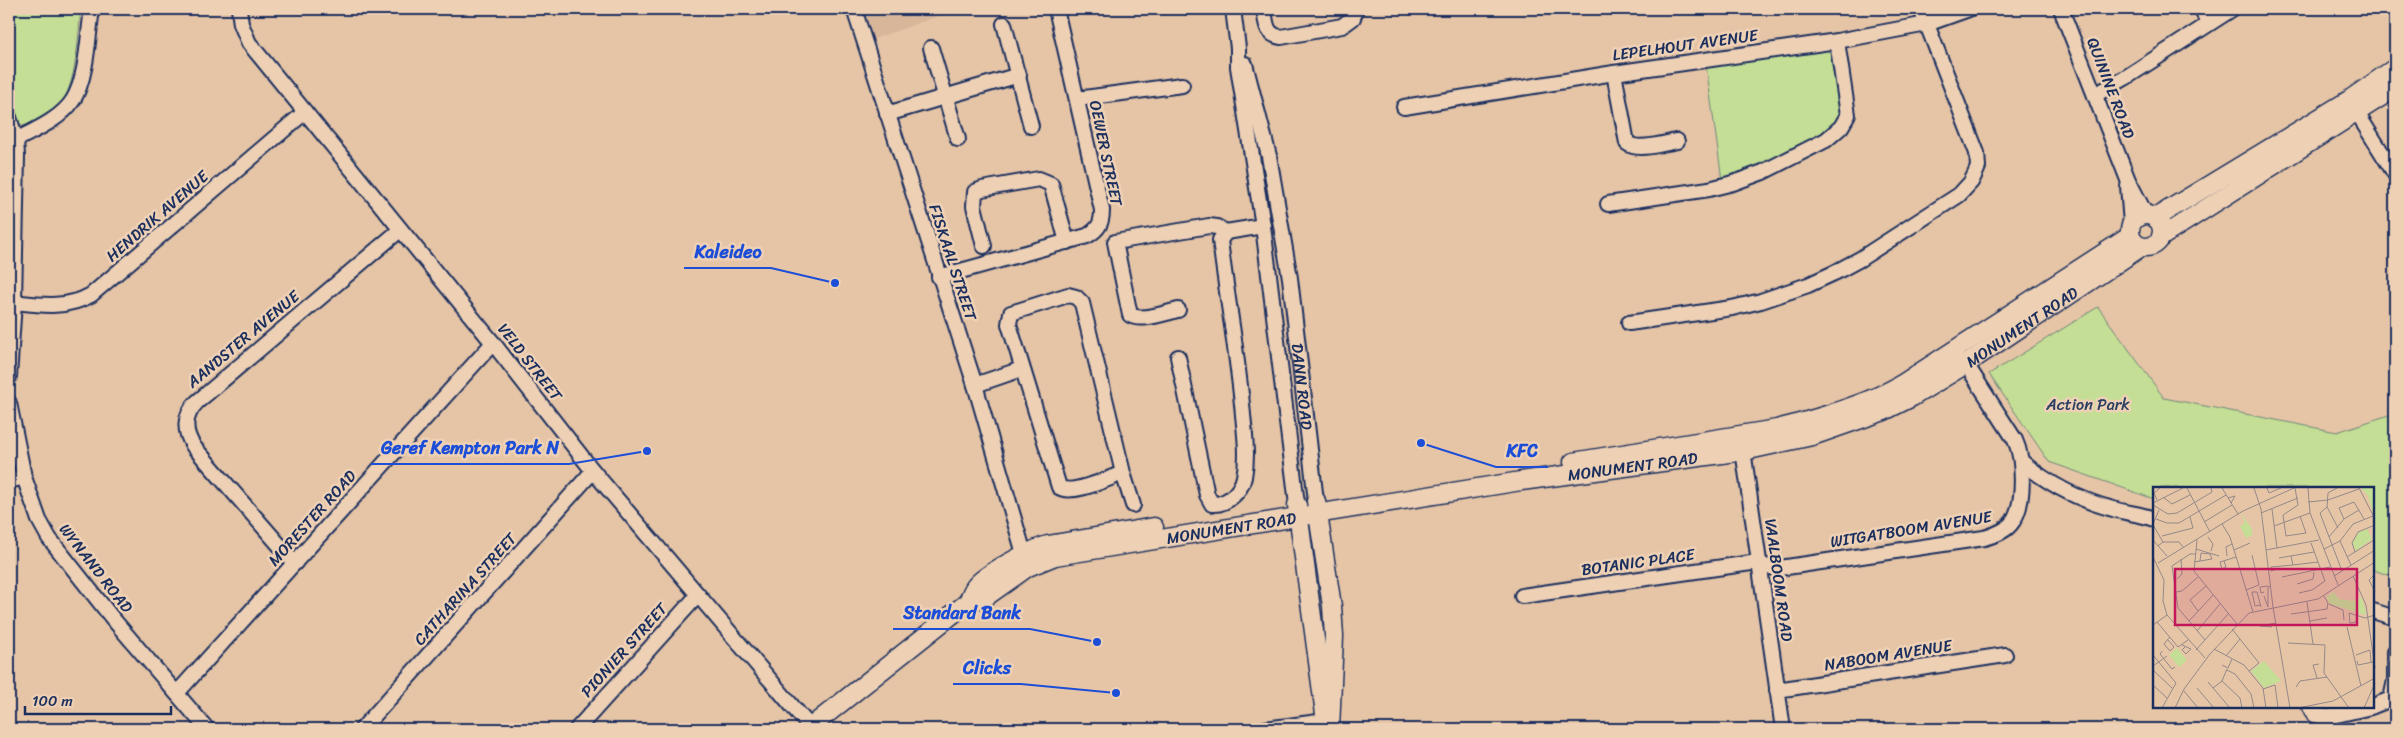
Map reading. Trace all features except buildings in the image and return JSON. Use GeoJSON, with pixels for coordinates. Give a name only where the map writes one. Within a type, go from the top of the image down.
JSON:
{"type":"FeatureCollection","features":[{"type":"Feature","properties":{"kind":"main road"},"geometry":{"type":"LineString","coordinates":[[2395,68],[2353,107],[2161,237],[2154,246],[2134,236],[2138,217],[2151,217],[2353,107],[2395,88]]}},
{"type":"Feature","properties":{"kind":"main road"},"geometry":{"type":"LineString","coordinates":[[2151,217],[2160,224],[2161,237]]}},
{"type":"Feature","properties":{"kind":"main road","name":"MONUMENT ROAD"},"geometry":{"type":"LineString","coordinates":[[1742,443],[1892,390],[2134,236]]}},
{"type":"Feature","properties":{"kind":"main road","name":"MONUMENT ROAD"},"geometry":{"type":"LineString","coordinates":[[809,728],[968,602],[976,585],[1031,558],[1048,544],[1298,510],[1742,443],[1812,436],[1839,428],[1899,404],[1966,364],[2134,236]]}},
{"type":"Feature","properties":{"kind":"main road"},"geometry":{"type":"LineString","coordinates":[[1796,424],[1801,431],[1839,428]]}},
{"type":"Feature","properties":{"kind":"main road","name":"DANN ROAD"},"geometry":{"type":"LineString","coordinates":[[1317,507],[1334,636],[1328,726]]}},
{"type":"Feature","properties":{"kind":"main road","name":"DANN ROAD"},"geometry":{"type":"LineString","coordinates":[[1298,510],[1313,610],[1320,687],[1328,726]]}},
{"type":"Feature","properties":{"kind":"street"},"geometry":{"type":"LineString","coordinates":[[16,140],[43,126],[72,101],[82,73],[92,9]]}},
{"type":"Feature","properties":{"kind":"street","name":"VELD STREET"},"geometry":{"type":"LineString","coordinates":[[239,9],[241,24],[249,43],[493,343],[593,471],[809,728]]}},
{"type":"Feature","properties":{"kind":"street","name":"FISKAAL STREET"},"geometry":{"type":"LineString","coordinates":[[854,9],[975,385],[1016,526],[1031,558]]}},
{"type":"Feature","properties":{"kind":"street","name":"OEWER STREET"},"geometry":{"type":"LineString","coordinates":[[939,278],[1087,236],[1096,231],[1102,221],[1102,210],[1056,9]]}},
{"type":"Feature","properties":{"kind":"street","name":"DANN ROAD"},"geometry":{"type":"LineString","coordinates":[[1233,9],[1238,48],[1238,67],[1264,226],[1298,510]]}},
{"type":"Feature","properties":{"kind":"street"},"geometry":{"type":"LineString","coordinates":[[1264,9],[1268,30],[1275,36],[1280,37],[1342,26],[1352,18],[1356,9]]}},
{"type":"Feature","properties":{"kind":"street"},"geometry":{"type":"LineString","coordinates":[[1629,323],[1732,308],[1808,285],[1860,260],[1966,188],[1978,167],[1977,153],[1921,9]]}},
{"type":"Feature","properties":{"kind":"street","name":"LEPELHOUT AVENUE"},"geometry":{"type":"LineString","coordinates":[[1404,107],[1614,72],[1837,41],[1927,24],[1969,9]]}},
{"type":"Feature","properties":{"kind":"street","name":"QUININE ROAD"},"geometry":{"type":"LineString","coordinates":[[2061,9],[2128,180],[2151,217]]}},
{"type":"Feature","properties":{"kind":"street"},"geometry":{"type":"LineString","coordinates":[[2202,9],[2208,24]]}},
{"type":"Feature","properties":{"kind":"street"},"geometry":{"type":"LineString","coordinates":[[2095,95],[2232,9]]}},
{"type":"Feature","properties":{"kind":"street"},"geometry":{"type":"LineString","coordinates":[[1004,24],[1019,74],[1031,126]]}},
{"type":"Feature","properties":{"kind":"street"},"geometry":{"type":"LineString","coordinates":[[1608,204],[1709,189],[1733,183],[1763,172],[1830,136],[1841,128],[1848,115],[1837,41]]}},
{"type":"Feature","properties":{"kind":"street"},"geometry":{"type":"LineString","coordinates":[[931,48],[958,139]]}},
{"type":"Feature","properties":{"kind":"street","name":"DANN ROAD"},"geometry":{"type":"LineString","coordinates":[[1238,48],[1245,64],[1266,143],[1279,213],[1301,354],[1317,507]]}},
{"type":"Feature","properties":{"kind":"street"},"geometry":{"type":"LineString","coordinates":[[1614,72],[1627,142],[1630,146],[1641,147],[1677,141]]}},
{"type":"Feature","properties":{"kind":"street"},"geometry":{"type":"LineString","coordinates":[[887,114],[1019,74]]}},
{"type":"Feature","properties":{"kind":"street"},"geometry":{"type":"LineString","coordinates":[[1076,99],[1182,85]]}},
{"type":"Feature","properties":{"kind":"street"},"geometry":{"type":"LineString","coordinates":[[2353,107],[2395,174]]}},
{"type":"Feature","properties":{"kind":"street","name":"HENDRIK AVENUE"},"geometry":{"type":"LineString","coordinates":[[14,302],[52,306],[70,304],[91,295],[305,112]]}},
{"type":"Feature","properties":{"kind":"street"},"geometry":{"type":"LineString","coordinates":[[9,117],[16,140],[14,302],[9,377]]}},
{"type":"Feature","properties":{"kind":"street"},"geometry":{"type":"LineString","coordinates":[[984,246],[974,206],[975,192],[982,189],[1039,179],[1051,184],[1067,242]]}},
{"type":"Feature","properties":{"kind":"street","name":"QUININE ROAD"},"geometry":{"type":"LineString","coordinates":[[2128,180],[2134,236]]}},
{"type":"Feature","properties":{"kind":"street"},"geometry":{"type":"LineString","coordinates":[[1178,310],[1143,317],[1130,315],[1114,242],[1209,226],[1217,227],[1226,232],[1264,226]]}},
{"type":"Feature","properties":{"kind":"street","name":"AANDSTER AVENUE"},"geometry":{"type":"LineString","coordinates":[[295,563],[194,447],[187,435],[188,414],[197,402],[400,230]]}},
{"type":"Feature","properties":{"kind":"street"},"geometry":{"type":"LineString","coordinates":[[1178,357],[1206,495],[1212,504],[1219,504],[1237,493],[1244,477],[1246,459],[1240,372],[1220,240],[1226,232]]}},
{"type":"Feature","properties":{"kind":"street"},"geometry":{"type":"LineString","coordinates":[[1123,473],[1078,489],[1067,490],[1059,487],[1008,324],[1009,315],[1013,312],[1064,296],[1076,297],[1082,302],[1123,473],[1133,505]]}},
{"type":"Feature","properties":{"kind":"street","name":"MORESTER ROAD"},"geometry":{"type":"LineString","coordinates":[[177,693],[493,343]]}},
{"type":"Feature","properties":{"kind":"street"},"geometry":{"type":"LineString","coordinates":[[1920,373],[1959,360],[1966,364]]}},
{"type":"Feature","properties":{"kind":"street","name":"WITGATBOOM AVENUE"},"geometry":{"type":"LineString","coordinates":[[1758,562],[1780,568],[1994,536],[2008,527],[2017,513],[2021,461],[2015,440],[1966,364]]}},
{"type":"Feature","properties":{"kind":"street"},"geometry":{"type":"LineString","coordinates":[[975,385],[1022,369]]}},
{"type":"Feature","properties":{"kind":"street","name":"WYNAND ROAD"},"geometry":{"type":"LineString","coordinates":[[9,403],[24,477],[39,520],[58,552],[208,729]]}},
{"type":"Feature","properties":{"kind":"street","name":"VAALBOOM ROAD"},"geometry":{"type":"LineString","coordinates":[[1742,443],[1783,729]]}},
{"type":"Feature","properties":{"kind":"street"},"geometry":{"type":"LineString","coordinates":[[2021,461],[2040,477],[2074,496],[2114,510],[2153,519]]}},
{"type":"Feature","properties":{"kind":"street","name":"CATHARINA STREET"},"geometry":{"type":"LineString","coordinates":[[362,729],[593,471]]}},
{"type":"Feature","properties":{"kind":"street"},"geometry":{"type":"LineString","coordinates":[[9,481],[24,477]]}},
{"type":"Feature","properties":{"kind":"street","name":"BOTANIC PLACE"},"geometry":{"type":"LineString","coordinates":[[1522,596],[1758,562]]}},
{"type":"Feature","properties":{"kind":"street","name":"PIONIER STREET"},"geometry":{"type":"LineString","coordinates":[[577,729],[698,595]]}},
{"type":"Feature","properties":{"kind":"street"},"geometry":{"type":"LineString","coordinates":[[2374,611],[2395,618]]}},
{"type":"Feature","properties":{"kind":"street"},"geometry":{"type":"LineString","coordinates":[[2374,705],[2391,698],[2395,652]]}},
{"type":"Feature","properties":{"kind":"street","name":"NABOOM AVENUE"},"geometry":{"type":"LineString","coordinates":[[1777,690],[2005,655]]}},
{"type":"Feature","properties":{"kind":"street"},"geometry":{"type":"LineString","coordinates":[[2310,708],[2314,715],[2324,717],[2363,708]]}},
{"type":"Feature","properties":{"kind":"street"},"geometry":{"type":"LineString","coordinates":[[1265,729],[1328,726]]}},
{"type":"Feature","properties":{"kind":"shaded area"},"geometry":{"type":"Polygon","coordinates":[[[861,9],[957,9],[871,40],[861,9]]]}},
{"type":"Feature","properties":{"kind":"green space"},"geometry":{"type":"Polygon","coordinates":[[[9,9],[81,9],[76,60],[70,86],[65,97],[52,113],[27,126],[20,124],[9,104],[9,9]]]}},
{"type":"Feature","properties":{"kind":"green space"},"geometry":{"type":"Polygon","coordinates":[[[1831,48],[1834,52],[1843,101],[1841,116],[1835,124],[1807,144],[1722,180],[1706,65],[1831,48]]]}},
{"type":"Feature","properties":{"kind":"green space","name":"Action Park"},"geometry":{"type":"Polygon","coordinates":[[[2098,307],[2164,398],[2337,432],[2395,413],[2395,577],[2374,570],[2374,487],[2153,487],[2153,499],[2049,462],[1989,374],[2098,307]]]}},
{"type":"Feature","properties":{"kind":"place","name":"Kaleideo"},"geometry":{"type":"Point","coordinates":[835,283]}},
{"type":"Feature","properties":{"kind":"place","name":"KFC"},"geometry":{"type":"Point","coordinates":[1421,443]}},
{"type":"Feature","properties":{"kind":"place","name":"Geref Kempton Park N"},"geometry":{"type":"Point","coordinates":[647,451]}},
{"type":"Feature","properties":{"kind":"place","name":"Standard Bank"},"geometry":{"type":"Point","coordinates":[1097,642]}},
{"type":"Feature","properties":{"kind":"place","name":"Clicks"},"geometry":{"type":"Point","coordinates":[1116,693]}}]}
